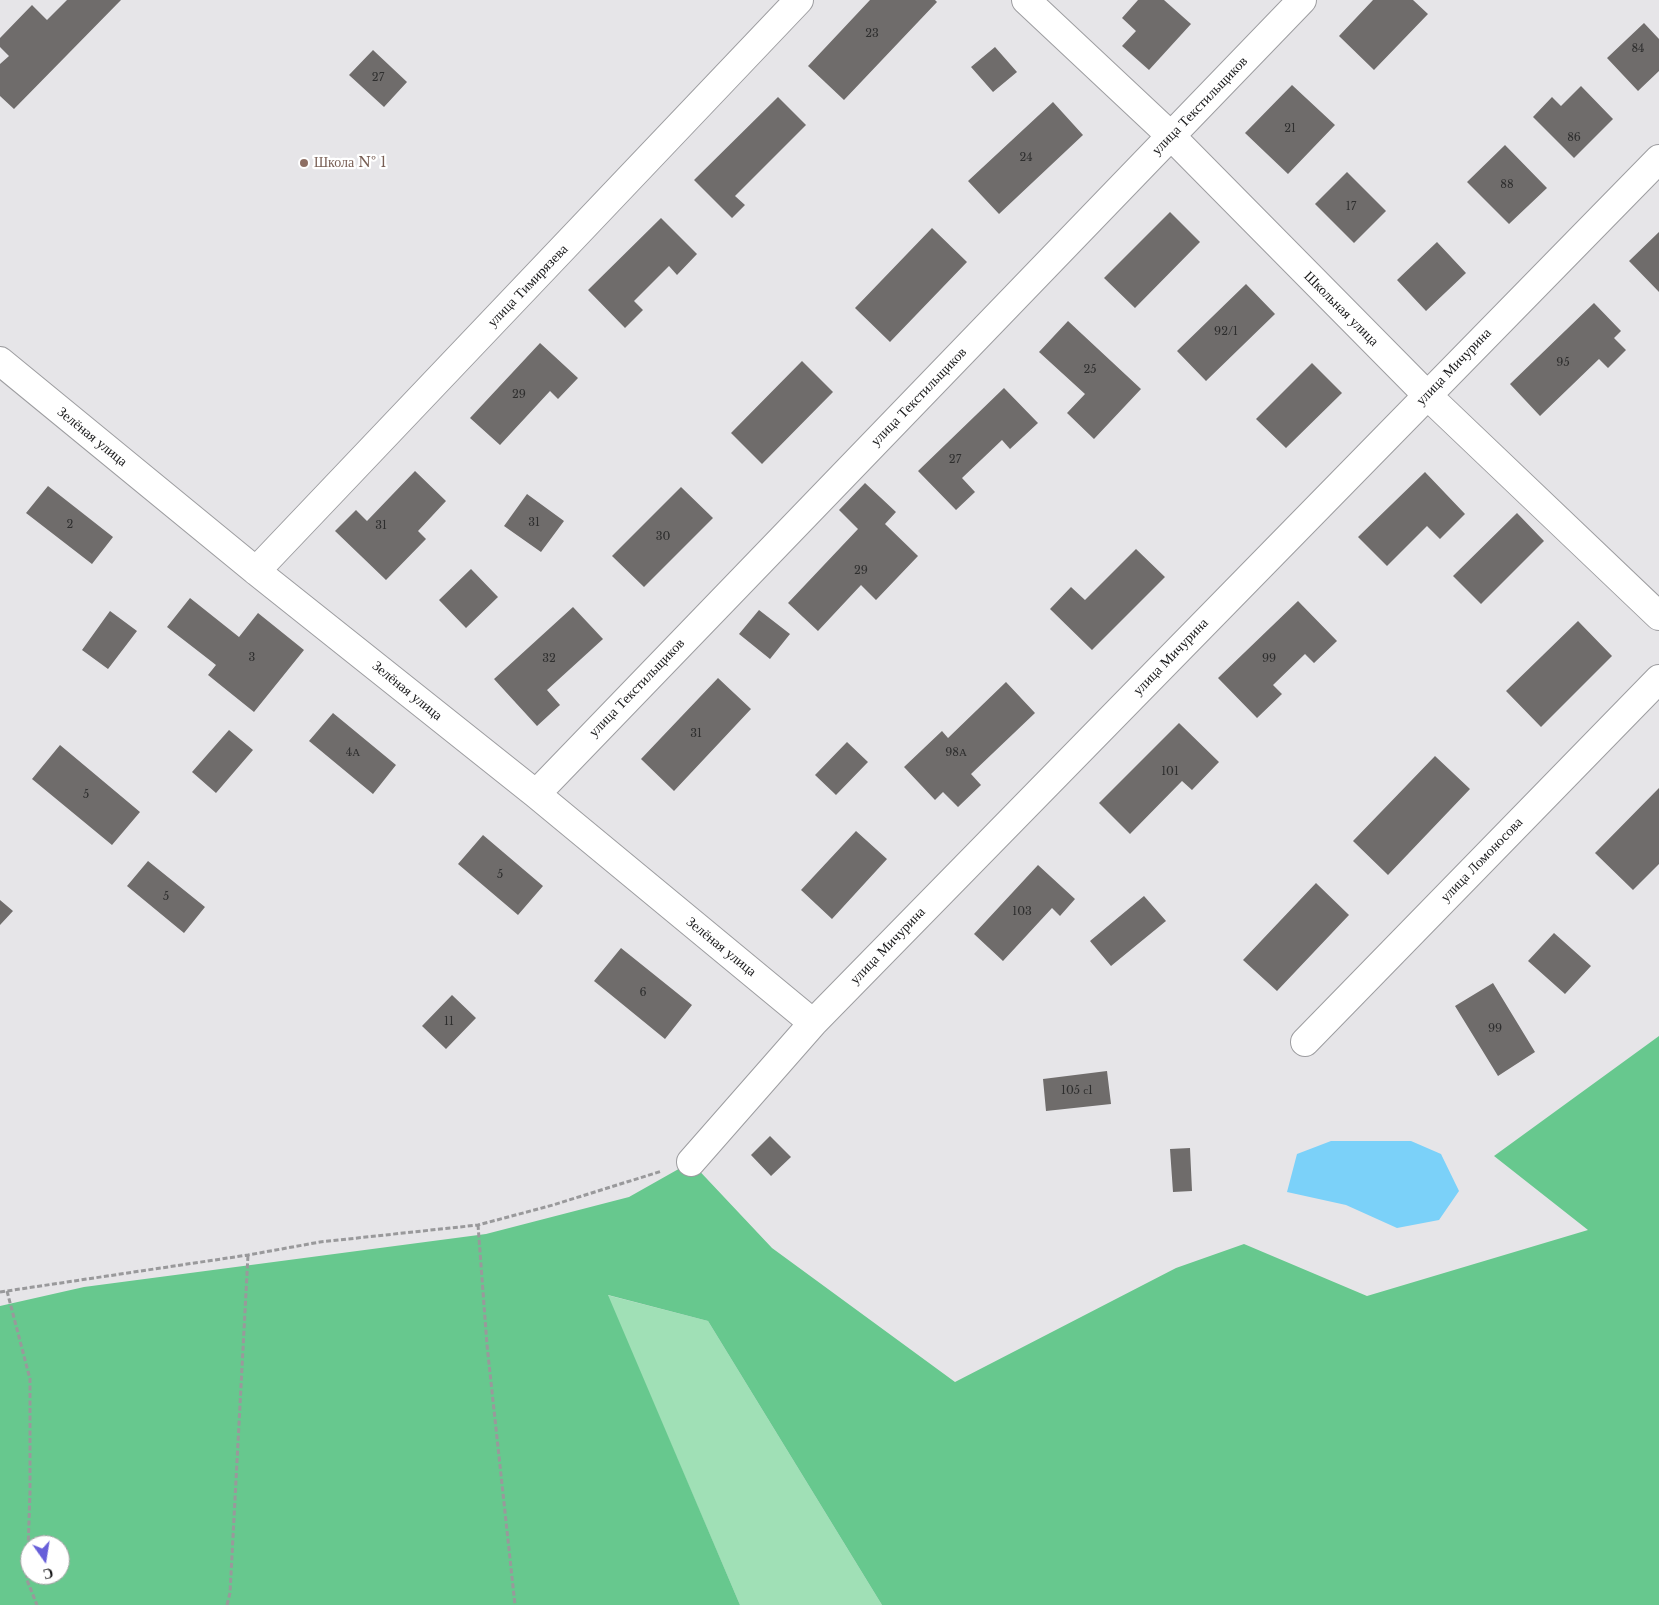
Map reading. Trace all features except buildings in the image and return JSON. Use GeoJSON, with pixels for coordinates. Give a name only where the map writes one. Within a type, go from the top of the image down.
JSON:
{"type":"FeatureCollection","features":[{"type":"Feature","properties":{"kind":"street","name":"улица Тимирязева"},"geometry":{"type":"LineString","coordinates":[[256,571],[799,0]]}},
{"type":"Feature","properties":{"kind":"street","name":"Школьная улица"},"geometry":{"type":"LineString","coordinates":[[1026,0],[1171,136],[1427,395],[1659,616]]}},
{"type":"Feature","properties":{"kind":"street","name":"улица Текстильщиков"},"geometry":{"type":"LineString","coordinates":[[536,794],[1302,0]]}},
{"type":"Feature","properties":{"kind":"street","name":"улица Мичурина"},"geometry":{"type":"LineString","coordinates":[[691,1162],[813,1023],[1659,159]]}},
{"type":"Feature","properties":{"kind":"street","name":"Зелёная улица"},"geometry":{"type":"LineString","coordinates":[[0,361],[256,571],[536,794],[813,1023]]}},
{"type":"Feature","properties":{"kind":"street","name":"улица Ломоносова"},"geometry":{"type":"LineString","coordinates":[[1306,1042],[1659,679]]}},
{"type":"Feature","properties":{"kind":"path"},"geometry":{"type":"LineString","coordinates":[[0,1292],[248,1255],[320,1242],[478,1225],[553,1205],[691,1162]]}},
{"type":"Feature","properties":{"kind":"path"},"geometry":{"type":"LineString","coordinates":[[478,1225],[487,1345],[515,1605]]}},
{"type":"Feature","properties":{"kind":"path"},"geometry":{"type":"LineString","coordinates":[[227,1605],[230,1593],[248,1255]]}},
{"type":"Feature","properties":{"kind":"path"},"geometry":{"type":"LineString","coordinates":[[7,1291],[30,1379],[30,1492],[27,1580],[37,1605]]}},
{"type":"Feature","properties":{"kind":"green space"},"geometry":{"type":"Polygon","coordinates":[[[1659,1036],[1659,1605],[882,1605],[708,1321],[608,1295],[740,1605],[0,1605],[0,1306],[84,1287],[486,1234],[629,1197],[691,1162],[772,1248],[955,1382],[1176,1268],[1244,1244],[1367,1296],[1588,1230],[1494,1156],[1659,1036]]]}},
{"type":"Feature","properties":{"kind":"green space"},"geometry":{"type":"Polygon","coordinates":[[[607,1295],[708,1321],[882,1605],[740,1605],[607,1295]]]}},
{"type":"Feature","properties":{"kind":"water"},"geometry":{"type":"Polygon","coordinates":[[[1331,1141],[1411,1141],[1441,1154],[1459,1191],[1439,1220],[1397,1228],[1346,1205],[1287,1192],[1297,1154],[1331,1141]]]}},
{"type":"Feature","properties":{"kind":"place","name":"Школа № 1"},"geometry":{"type":"Point","coordinates":[304,163]}}]}
